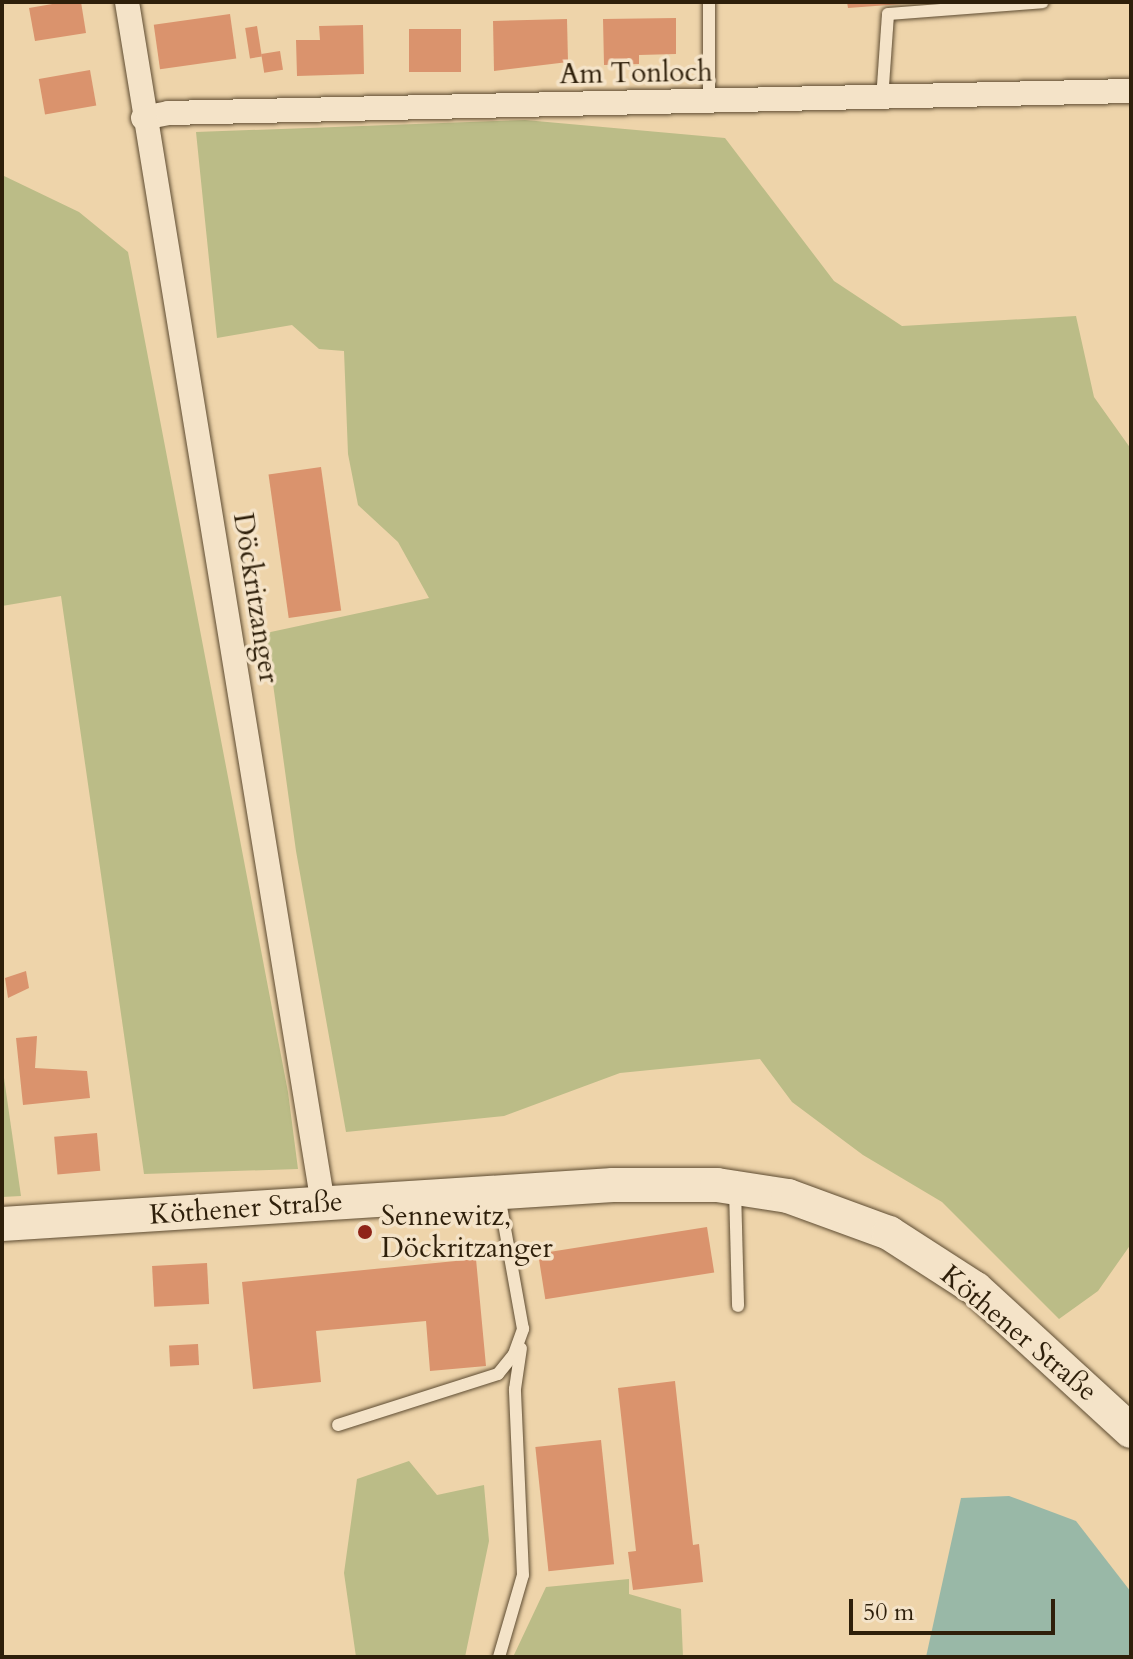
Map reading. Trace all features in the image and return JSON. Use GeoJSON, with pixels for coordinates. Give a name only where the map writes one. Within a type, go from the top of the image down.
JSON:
{"type":"FeatureCollection","features":[{"type":"Feature","properties":{"kind":"main road","name":"Köthener Straße"},"geometry":{"type":"LineString","coordinates":[[2,1224],[613,1185],[735,1188],[788,1196],[889,1233],[976,1289],[1131,1431]]}},
{"type":"Feature","properties":{"kind":"street","name":"Döckritzanger"},"geometry":{"type":"LineString","coordinates":[[127,2],[143,118],[198,426],[323,1204]]}},
{"type":"Feature","properties":{"kind":"street","name":"Am Tonloch"},"geometry":{"type":"LineString","coordinates":[[143,118],[168,113],[882,100],[1131,91]]}},
{"type":"Feature","properties":{"kind":"lane"},"geometry":{"type":"LineString","coordinates":[[709,2],[709,101]]}},
{"type":"Feature","properties":{"kind":"lane"},"geometry":{"type":"LineString","coordinates":[[882,100],[888,14],[1043,2]]}},
{"type":"Feature","properties":{"kind":"lane"},"geometry":{"type":"LineString","coordinates":[[735,1188],[738,1306]]}},
{"type":"Feature","properties":{"kind":"lane"},"geometry":{"type":"LineString","coordinates":[[498,1193],[523,1329],[515,1389],[523,1575],[499,1657]]}},
{"type":"Feature","properties":{"kind":"lane"},"geometry":{"type":"LineString","coordinates":[[338,1425],[498,1374],[514,1354],[523,1329]]}},
{"type":"Feature","properties":{"kind":"green space"},"geometry":{"type":"Polygon","coordinates":[[[525,120],[725,138],[834,281],[902,326],[1076,316],[1094,397],[1131,449],[1131,1244],[1098,1291],[1059,1319],[942,1202],[863,1155],[792,1102],[760,1059],[620,1073],[504,1116],[346,1132],[296,851],[266,633],[429,598],[398,542],[358,505],[348,454],[344,351],[319,349],[292,325],[217,338],[196,132],[525,120]]]}},
{"type":"Feature","properties":{"kind":"green space"},"geometry":{"type":"Polygon","coordinates":[[[2,175],[79,212],[128,252],[288,1092],[298,1169],[144,1174],[61,596],[2,606],[2,175]]]}},
{"type":"Feature","properties":{"kind":"green space"},"geometry":{"type":"Polygon","coordinates":[[[2,1064],[21,1196],[2,1197],[2,1064]]]}},
{"type":"Feature","properties":{"kind":"green space"},"geometry":{"type":"Polygon","coordinates":[[[409,1461],[437,1495],[484,1485],[489,1541],[465,1657],[356,1657],[344,1573],[357,1479],[409,1461]]]}},
{"type":"Feature","properties":{"kind":"green space"},"geometry":{"type":"Polygon","coordinates":[[[629,1579],[629,1594],[681,1609],[683,1657],[513,1657],[546,1587],[629,1579]]]}},
{"type":"Feature","properties":{"kind":"shaded area"},"geometry":{"type":"Polygon","coordinates":[[[1009,1496],[1076,1521],[1131,1592],[1131,1657],[926,1657],[961,1498],[1009,1496]]]}},
{"type":"Feature","properties":{"kind":"building"},"geometry":{"type":"Polygon","coordinates":[[[81,2],[86,33],[35,41],[29,8],[81,2]]]}},
{"type":"Feature","properties":{"kind":"building"},"geometry":{"type":"Polygon","coordinates":[[[847,2],[902,2],[902,4],[848,8],[847,2]]]}},
{"type":"Feature","properties":{"kind":"building"},"geometry":{"type":"Polygon","coordinates":[[[230,14],[236,59],[160,69],[154,25],[230,14]]]}},
{"type":"Feature","properties":{"kind":"building"},"geometry":{"type":"Polygon","coordinates":[[[676,18],[676,54],[639,55],[639,64],[604,65],[603,19],[676,18]]]}},
{"type":"Feature","properties":{"kind":"building"},"geometry":{"type":"Polygon","coordinates":[[[567,19],[568,62],[494,71],[493,21],[567,19]]]}},
{"type":"Feature","properties":{"kind":"building"},"geometry":{"type":"Polygon","coordinates":[[[363,25],[364,74],[297,76],[296,40],[320,40],[319,26],[363,25]]]}},
{"type":"Feature","properties":{"kind":"building"},"geometry":{"type":"Polygon","coordinates":[[[257,26],[262,57],[250,58],[245,28],[257,26]]]}},
{"type":"Feature","properties":{"kind":"building"},"geometry":{"type":"Polygon","coordinates":[[[409,29],[461,29],[461,72],[409,72],[409,29]]]}},
{"type":"Feature","properties":{"kind":"building"},"geometry":{"type":"Polygon","coordinates":[[[280,51],[283,70],[264,73],[261,54],[280,51]]]}},
{"type":"Feature","properties":{"kind":"building"},"geometry":{"type":"Polygon","coordinates":[[[90,70],[96,105],[45,114],[39,79],[90,70]]]}},
{"type":"Feature","properties":{"kind":"building"},"geometry":{"type":"Polygon","coordinates":[[[321,467],[341,611],[289,618],[269,474],[321,467]]]}},
{"type":"Feature","properties":{"kind":"building"},"geometry":{"type":"Polygon","coordinates":[[[26,971],[29,988],[8,998],[5,978],[26,971]]]}},
{"type":"Feature","properties":{"kind":"building"},"geometry":{"type":"Polygon","coordinates":[[[37,1036],[35,1068],[87,1071],[90,1098],[23,1105],[16,1038],[37,1036]]]}},
{"type":"Feature","properties":{"kind":"building"},"geometry":{"type":"Polygon","coordinates":[[[97,1133],[100,1171],[57,1175],[54,1137],[97,1133]]]}},
{"type":"Feature","properties":{"kind":"building"},"geometry":{"type":"Polygon","coordinates":[[[707,1227],[714,1272],[545,1299],[538,1254],[707,1227]]]}},
{"type":"Feature","properties":{"kind":"building"},"geometry":{"type":"Polygon","coordinates":[[[476,1259],[486,1366],[430,1371],[426,1321],[316,1331],[321,1382],[253,1389],[242,1282],[476,1259]]]}},
{"type":"Feature","properties":{"kind":"building"},"geometry":{"type":"Polygon","coordinates":[[[207,1263],[209,1304],[154,1307],[152,1266],[207,1263]]]}},
{"type":"Feature","properties":{"kind":"building"},"geometry":{"type":"Polygon","coordinates":[[[198,1344],[199,1365],[170,1366],[169,1346],[198,1344]]]}},
{"type":"Feature","properties":{"kind":"building"},"geometry":{"type":"Polygon","coordinates":[[[675,1381],[693,1545],[699,1544],[703,1582],[633,1590],[628,1552],[636,1551],[618,1388],[675,1381]]]}},
{"type":"Feature","properties":{"kind":"building"},"geometry":{"type":"Polygon","coordinates":[[[601,1440],[614,1564],[548,1571],[535,1447],[601,1440]]]}},
{"type":"Feature","properties":{"kind":"place","name":"Sennewitz, Döckritzanger"},"geometry":{"type":"Point","coordinates":[365,1232]}}]}
